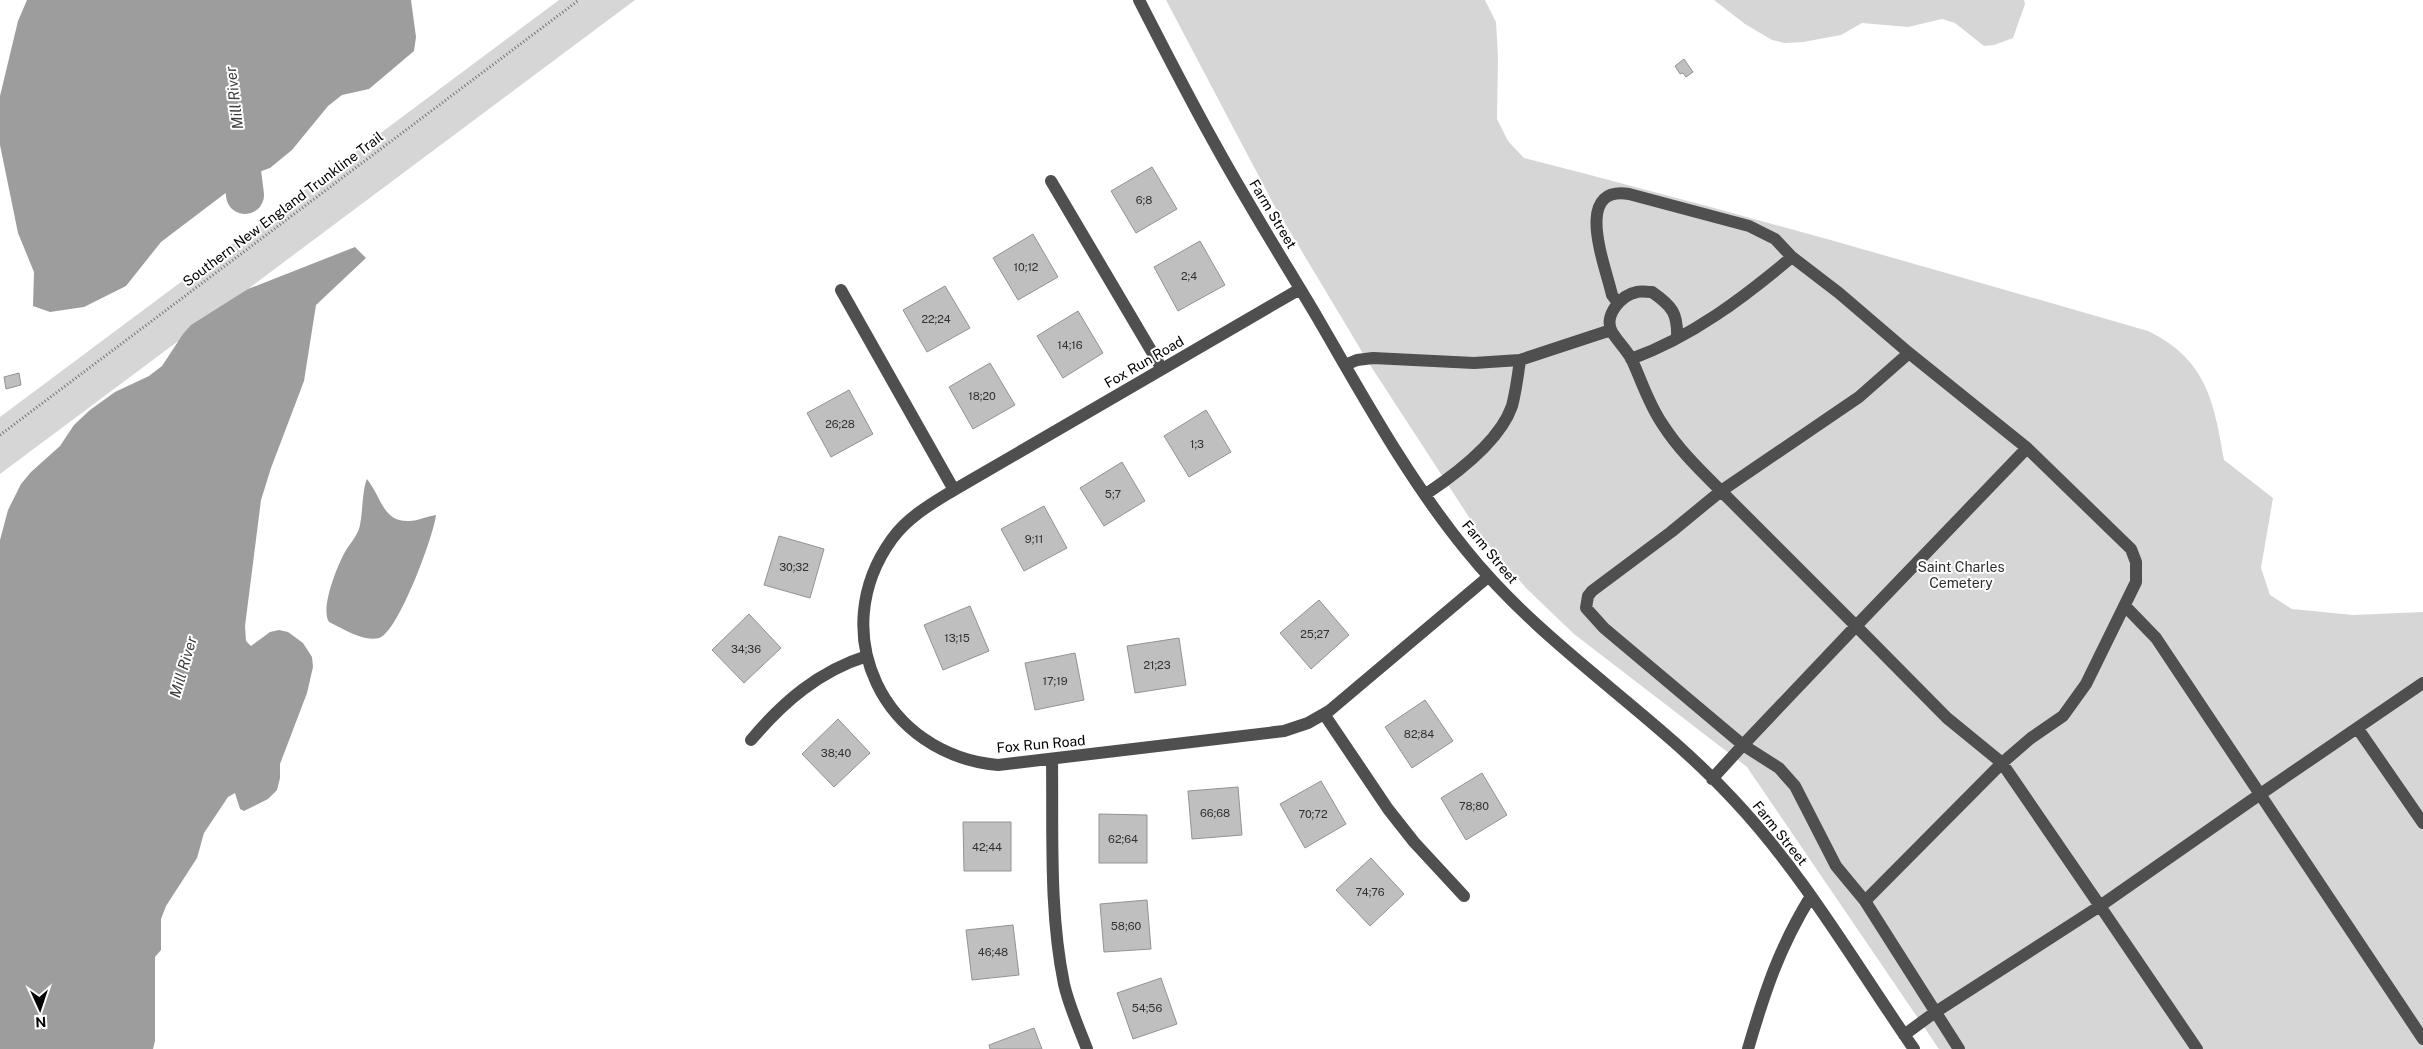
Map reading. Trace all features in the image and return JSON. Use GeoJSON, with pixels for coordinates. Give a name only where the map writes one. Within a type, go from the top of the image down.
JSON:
{"type":"FeatureCollection","features":[{"type":"Feature","properties":{"kind":"street","name":"Farm Street"},"geometry":{"type":"LineString","coordinates":[[1139,0],[1217,147],[1345,365],[1426,494],[1464,548],[1488,577],[1557,645],[1732,798],[1812,896],[1914,1049]]}},
{"type":"Feature","properties":{"kind":"street"},"geometry":{"type":"LineString","coordinates":[[1051,181],[1162,369]]}},
{"type":"Feature","properties":{"kind":"street"},"geometry":{"type":"LineString","coordinates":[[1618,303],[1612,295],[1597,229],[1599,205],[1612,192],[1629,194],[1749,226],[1775,239],[1792,257],[1839,292],[1909,353],[2027,448],[2131,548],[2136,562],[2136,582],[2086,684],[2071,707],[2058,720],[2031,738],[2002,763],[1865,901]]}},
{"type":"Feature","properties":{"kind":"street"},"geometry":{"type":"LineString","coordinates":[[1631,359],[1677,338],[1744,297],[1792,257]]}},
{"type":"Feature","properties":{"kind":"street","name":"Fox Run Road"},"geometry":{"type":"LineString","coordinates":[[1300,289],[954,490],[926,507],[903,526],[878,562],[864,604],[863,633],[867,656],[879,689],[895,714],[916,734],[941,750],[969,760],[998,765],[1284,731],[1308,723],[1324,714],[1488,577]]}},
{"type":"Feature","properties":{"kind":"street"},"geometry":{"type":"LineString","coordinates":[[841,290],[954,490]]}},
{"type":"Feature","properties":{"kind":"street"},"geometry":{"type":"LineString","coordinates":[[1677,338],[1678,321],[1673,310],[1652,292],[1636,292],[1618,303],[1611,313],[1611,330],[1631,359],[1642,388],[1662,425],[1683,453],[1946,718],[2002,763],[2197,1049]]}},
{"type":"Feature","properties":{"kind":"street"},"geometry":{"type":"LineString","coordinates":[[1345,365],[1357,360],[1374,358],[1474,363],[1520,360],[1611,330]]}},
{"type":"Feature","properties":{"kind":"street"},"geometry":{"type":"LineString","coordinates":[[1909,353],[1859,397],[1721,491],[1671,532],[1592,591],[1588,596],[1586,608],[1604,628],[1742,745],[1779,768],[1795,786],[1836,866],[1865,901],[1959,1049]]}},
{"type":"Feature","properties":{"kind":"street"},"geometry":{"type":"LineString","coordinates":[[1426,494],[1451,478],[1479,452],[1500,426],[1511,408],[1520,360]]}},
{"type":"Feature","properties":{"kind":"street"},"geometry":{"type":"LineString","coordinates":[[1712,779],[1742,745],[2027,448]]}},
{"type":"Feature","properties":{"kind":"street"},"geometry":{"type":"LineString","coordinates":[[2125,606],[2156,638],[2423,1039]]}},
{"type":"Feature","properties":{"kind":"street"},"geometry":{"type":"LineString","coordinates":[[751,740],[772,715],[803,688],[844,663],[867,656]]}},
{"type":"Feature","properties":{"kind":"street"},"geometry":{"type":"LineString","coordinates":[[1904,1035],[1934,1012],[2100,906],[2423,683]]}},
{"type":"Feature","properties":{"kind":"street"},"geometry":{"type":"LineString","coordinates":[[1324,714],[1388,809],[1414,842],[1464,896]]}},
{"type":"Feature","properties":{"kind":"street"},"geometry":{"type":"LineString","coordinates":[[2358,729],[2423,823]]}},
{"type":"Feature","properties":{"kind":"street"},"geometry":{"type":"LineString","coordinates":[[1052,760],[1054,896],[1058,946],[1064,985],[1087,1049]]}},
{"type":"Feature","properties":{"kind":"street"},"geometry":{"type":"LineString","coordinates":[[1748,1049],[1772,972],[1790,930],[1812,896]]}},
{"type":"Feature","properties":{"kind":"path","name":"Southern New England Trunkline Trail"},"geometry":{"type":"LineString","coordinates":[[0,435],[579,0]]}},
{"type":"Feature","properties":{"kind":"green space"},"geometry":{"type":"Polygon","coordinates":[[[559,0],[635,0],[0,474],[0,417],[559,0]]]}},
{"type":"Feature","properties":{"kind":"green space","name":"Saint Charles Cemetery"},"geometry":{"type":"Polygon","coordinates":[[[1166,0],[1485,0],[1496,22],[1498,57],[1497,119],[1508,141],[1524,158],[1758,220],[1914,264],[2148,331],[2168,342],[2195,369],[2204,384],[2216,419],[2224,460],[2273,498],[2261,568],[2270,595],[2292,609],[2353,615],[2423,612],[2423,1049],[1939,1049],[1747,767],[1574,634],[1526,588],[1482,537],[1370,365],[1274,205],[1166,0]]]}},
{"type":"Feature","properties":{"kind":"green space"},"geometry":{"type":"Polygon","coordinates":[[[1714,0],[2024,0],[2025,4],[2013,38],[1994,45],[1984,46],[1955,23],[1942,19],[1908,27],[1862,23],[1841,35],[1803,42],[1785,43],[1772,40],[1745,24],[1714,0]]]}},
{"type":"Feature","properties":{"kind":"water"},"geometry":{"type":"Polygon","coordinates":[[[27,0],[411,0],[416,37],[414,51],[369,89],[342,95],[328,106],[292,150],[270,168],[248,176],[161,242],[126,286],[84,307],[50,312],[33,306],[34,272],[18,233],[0,145],[0,96],[18,21],[27,0]]]}},
{"type":"Feature","properties":{"kind":"water"},"geometry":{"type":"Polygon","coordinates":[[[355,247],[366,258],[316,305],[304,381],[261,500],[245,626],[246,641],[251,646],[270,632],[279,630],[288,632],[303,643],[312,657],[313,667],[307,693],[280,764],[280,778],[277,790],[268,799],[244,811],[240,809],[235,793],[228,797],[204,833],[197,858],[166,906],[161,919],[161,950],[155,957],[155,1041],[153,1049],[0,1049],[0,540],[8,510],[21,484],[31,472],[60,446],[74,425],[90,410],[115,392],[149,376],[162,366],[191,325],[248,289],[355,247]]]}},
{"type":"Feature","properties":{"kind":"water"},"geometry":{"type":"Polygon","coordinates":[[[367,479],[385,510],[397,519],[406,521],[417,520],[436,515],[429,542],[405,602],[387,632],[379,638],[373,639],[360,637],[329,622],[327,616],[328,598],[334,577],[345,552],[359,529],[367,479]]]}},
{"type":"Feature","properties":{"kind":"building"},"geometry":{"type":"Polygon","coordinates":[[[1684,59],[1693,72],[1686,77],[1683,73],[1680,74],[1675,66],[1684,59]]]}},
{"type":"Feature","properties":{"kind":"building"},"geometry":{"type":"Polygon","coordinates":[[[1152,167],[1177,209],[1136,233],[1111,191],[1152,167]]]}},
{"type":"Feature","properties":{"kind":"building"},"geometry":{"type":"Polygon","coordinates":[[[1033,234],[1058,277],[1018,300],[993,258],[1033,234]]]}},
{"type":"Feature","properties":{"kind":"building"},"geometry":{"type":"Polygon","coordinates":[[[1200,241],[1225,285],[1178,311],[1154,267],[1200,241]]]}},
{"type":"Feature","properties":{"kind":"building"},"geometry":{"type":"Polygon","coordinates":[[[945,286],[970,328],[927,352],[903,310],[945,286]]]}},
{"type":"Feature","properties":{"kind":"building"},"geometry":{"type":"Polygon","coordinates":[[[1078,311],[1103,353],[1063,378],[1037,336],[1078,311]]]}},
{"type":"Feature","properties":{"kind":"building"},"geometry":{"type":"Polygon","coordinates":[[[990,363],[1015,405],[973,429],[949,387],[990,363]]]}},
{"type":"Feature","properties":{"kind":"building"},"geometry":{"type":"Polygon","coordinates":[[[19,373],[21,385],[6,389],[4,377],[19,373]]]}},
{"type":"Feature","properties":{"kind":"building"},"geometry":{"type":"Polygon","coordinates":[[[849,390],[873,434],[831,457],[807,413],[849,390]]]}},
{"type":"Feature","properties":{"kind":"building"},"geometry":{"type":"Polygon","coordinates":[[[1206,410],[1231,452],[1189,477],[1164,436],[1206,410]]]}},
{"type":"Feature","properties":{"kind":"building"},"geometry":{"type":"Polygon","coordinates":[[[1122,462],[1145,501],[1104,526],[1080,488],[1122,462]]]}},
{"type":"Feature","properties":{"kind":"building"},"geometry":{"type":"Polygon","coordinates":[[[1044,506],[1067,548],[1024,571],[1001,529],[1044,506]]]}},
{"type":"Feature","properties":{"kind":"building"},"geometry":{"type":"Polygon","coordinates":[[[779,536],[824,549],[810,598],[764,585],[779,536]]]}},
{"type":"Feature","properties":{"kind":"building"},"geometry":{"type":"Polygon","coordinates":[[[1319,600],[1349,635],[1311,669],[1280,633],[1319,600]]]}},
{"type":"Feature","properties":{"kind":"building"},"geometry":{"type":"Polygon","coordinates":[[[970,606],[989,651],[943,670],[924,625],[970,606]]]}},
{"type":"Feature","properties":{"kind":"building"},"geometry":{"type":"Polygon","coordinates":[[[749,614],[781,648],[744,683],[712,650],[749,614]]]}},
{"type":"Feature","properties":{"kind":"building"},"geometry":{"type":"Polygon","coordinates":[[[1179,638],[1186,685],[1135,693],[1127,646],[1179,638]]]}},
{"type":"Feature","properties":{"kind":"building"},"geometry":{"type":"Polygon","coordinates":[[[1075,653],[1084,700],[1035,710],[1025,663],[1075,653]]]}},
{"type":"Feature","properties":{"kind":"building"},"geometry":{"type":"Polygon","coordinates":[[[1425,700],[1453,741],[1412,768],[1385,727],[1425,700]]]}},
{"type":"Feature","properties":{"kind":"building"},"geometry":{"type":"Polygon","coordinates":[[[838,719],[870,753],[834,787],[802,754],[838,719]]]}},
{"type":"Feature","properties":{"kind":"building"},"geometry":{"type":"Polygon","coordinates":[[[1482,773],[1507,815],[1466,840],[1441,798],[1482,773]]]}},
{"type":"Feature","properties":{"kind":"building"},"geometry":{"type":"Polygon","coordinates":[[[1321,781],[1346,824],[1305,848],[1280,804],[1321,781]]]}},
{"type":"Feature","properties":{"kind":"building"},"geometry":{"type":"Polygon","coordinates":[[[1238,787],[1242,835],[1192,839],[1188,791],[1238,787]]]}},
{"type":"Feature","properties":{"kind":"building"},"geometry":{"type":"Polygon","coordinates":[[[1099,814],[1147,815],[1147,863],[1099,863],[1099,814]]]}},
{"type":"Feature","properties":{"kind":"building"},"geometry":{"type":"Polygon","coordinates":[[[963,822],[1011,822],[1011,871],[964,871],[963,822]]]}},
{"type":"Feature","properties":{"kind":"building"},"geometry":{"type":"Polygon","coordinates":[[[1371,858],[1404,894],[1370,926],[1336,890],[1371,858]]]}},
{"type":"Feature","properties":{"kind":"building"},"geometry":{"type":"Polygon","coordinates":[[[1147,900],[1151,949],[1104,952],[1100,904],[1147,900]]]}},
{"type":"Feature","properties":{"kind":"building"},"geometry":{"type":"Polygon","coordinates":[[[1013,925],[1019,975],[972,980],[966,930],[1013,925]]]}},
{"type":"Feature","properties":{"kind":"building"},"geometry":{"type":"Polygon","coordinates":[[[1161,978],[1177,1024],[1133,1039],[1117,993],[1161,978]]]}},
{"type":"Feature","properties":{"kind":"building"},"geometry":{"type":"Polygon","coordinates":[[[1034,1028],[1042,1049],[990,1049],[989,1045],[1034,1028]]]}},
{"type":"Feature","properties":{"kind":"waterway","name":"Mill River"},"geometry":{"type":"LineString","coordinates":[[237,131],[245,195]]}}]}
